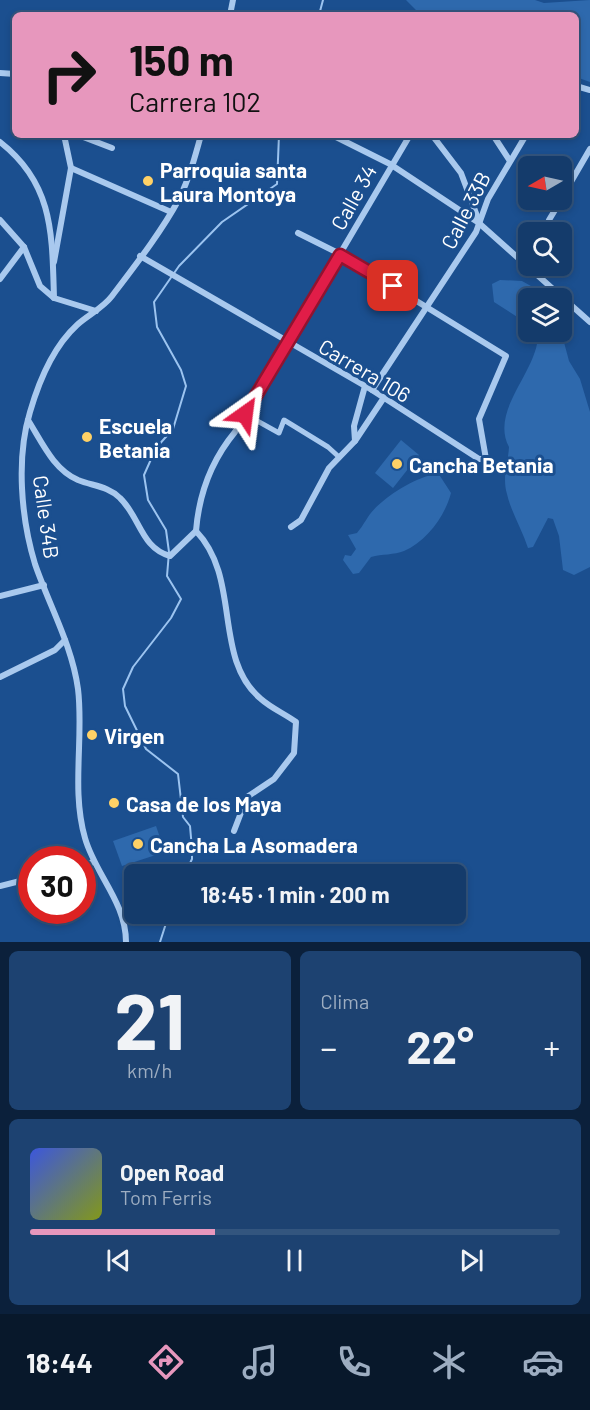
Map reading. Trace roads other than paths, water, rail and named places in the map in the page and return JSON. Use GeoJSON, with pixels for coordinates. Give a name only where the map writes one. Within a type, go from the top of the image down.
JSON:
{"type":"FeatureCollection","features":[{"type":"Feature","properties":{"kind":"street"},"geometry":{"type":"LineString","coordinates":[[53,266],[58,249],[71,168],[65,138]]}},
{"type":"Feature","properties":{"kind":"street"},"geometry":{"type":"LineString","coordinates":[[86,138],[112,148]]}},
{"type":"Feature","properties":{"kind":"street","name":"Calle 34B"},"geometry":{"type":"LineString","coordinates":[[88,846],[84,837],[80,803],[78,688],[29,539],[24,500],[23,459],[28,420],[50,361],[64,339],[110,298],[171,212],[186,183],[200,138]]}},
{"type":"Feature","properties":{"kind":"street"},"geometry":{"type":"LineString","coordinates":[[338,138],[390,164],[480,224],[590,322]]}},
{"type":"Feature","properties":{"kind":"street","name":"Calle 34"},"geometry":{"type":"LineString","coordinates":[[196,531],[198,505],[219,451],[245,414],[340,255],[390,164],[408,138]]}},
{"type":"Feature","properties":{"kind":"street"},"geometry":{"type":"LineString","coordinates":[[434,138],[460,173],[480,224]]}},
{"type":"Feature","properties":{"kind":"street"},"geometry":{"type":"LineString","coordinates":[[495,138],[510,161]]}},
{"type":"Feature","properties":{"kind":"street","name":"Calle 33B"},"geometry":{"type":"LineString","coordinates":[[372,390],[428,308],[480,224],[488,199],[524,138]]}},
{"type":"Feature","properties":{"kind":"street"},"geometry":{"type":"LineString","coordinates":[[0,142],[26,166],[41,191],[53,266],[54,298]]}},
{"type":"Feature","properties":{"kind":"street"},"geometry":{"type":"LineString","coordinates":[[572,180],[590,148]]}},
{"type":"Feature","properties":{"kind":"street"},"geometry":{"type":"LineString","coordinates":[[71,168],[171,212]]}},
{"type":"Feature","properties":{"kind":"street"},"geometry":{"type":"LineString","coordinates":[[549,220],[555,210]]}},
{"type":"Feature","properties":{"kind":"street"},"geometry":{"type":"LineString","coordinates":[[0,220],[24,247],[40,286],[54,298],[96,311]]}},
{"type":"Feature","properties":{"kind":"street"},"geometry":{"type":"LineString","coordinates":[[298,233],[340,255],[428,308]]}},
{"type":"Feature","properties":{"kind":"street"},"geometry":{"type":"LineString","coordinates":[[0,279],[24,247]]}},
{"type":"Feature","properties":{"kind":"street","name":"Carrera 106"},"geometry":{"type":"LineString","coordinates":[[140,256],[287,343],[372,390],[382,399],[483,461],[488,456],[479,419],[506,356],[428,308]]}},
{"type":"Feature","properties":{"kind":"street"},"geometry":{"type":"LineString","coordinates":[[355,441],[354,426],[365,386]]}},
{"type":"Feature","properties":{"kind":"street"},"geometry":{"type":"LineString","coordinates":[[291,527],[301,520],[319,485],[339,457],[355,441],[382,399]]}},
{"type":"Feature","properties":{"kind":"street"},"geometry":{"type":"LineString","coordinates":[[245,414],[279,434],[284,420],[328,447],[339,457]]}},
{"type":"Feature","properties":{"kind":"street"},"geometry":{"type":"LineString","coordinates":[[28,420],[62,470],[79,480],[112,492],[122,500],[149,545],[157,553],[170,556],[175,554],[196,531],[214,553],[229,614],[231,647],[242,676],[260,699],[296,722],[294,753],[274,779],[247,797],[234,831]]}},
{"type":"Feature","properties":{"kind":"street"},"geometry":{"type":"LineString","coordinates":[[0,597],[44,585]]}},
{"type":"Feature","properties":{"kind":"street"},"geometry":{"type":"LineString","coordinates":[[0,676],[55,650],[64,640]]}},
{"type":"Feature","properties":{"kind":"street","name":"Calle 34B"},"geometry":{"type":"LineString","coordinates":[[96,866],[119,907],[126,942]]}},
{"type":"Feature","properties":{"kind":"street"},"geometry":{"type":"LineString","coordinates":[[0,886],[18,882]]}},
{"type":"Feature","properties":{"kind":"waterway"},"geometry":{"type":"LineString","coordinates":[[320,12],[323,0]]}},
{"type":"Feature","properties":{"kind":"waterway"},"geometry":{"type":"LineString","coordinates":[[190,864],[192,859],[190,826],[183,817],[178,774],[146,749],[125,706],[123,689],[133,667],[171,618],[181,599],[167,576],[169,552],[166,530],[148,500],[144,475],[156,448],[173,429],[186,386],[181,370],[157,327],[154,302],[179,266],[222,222],[277,184],[279,138]]}},
{"type":"Feature","properties":{"kind":"waterway"},"geometry":{"type":"LineString","coordinates":[[160,942],[166,924]]}},
{"type":"Feature","properties":{"kind":"place","name":"Parroquia santa Laura Montoya"},"geometry":{"type":"Point","coordinates":[148,181]}},
{"type":"Feature","properties":{"kind":"place","name":"Escuela Betania"},"geometry":{"type":"Point","coordinates":[87,437]}},
{"type":"Feature","properties":{"kind":"place","name":"Cancha Betania"},"geometry":{"type":"Point","coordinates":[397,464]}},
{"type":"Feature","properties":{"kind":"place","name":"Virgen"},"geometry":{"type":"Point","coordinates":[92,735]}},
{"type":"Feature","properties":{"kind":"place","name":"Casa de los Maya"},"geometry":{"type":"Point","coordinates":[114,803]}},
{"type":"Feature","properties":{"kind":"place","name":"Cancha La Asomadera"},"geometry":{"type":"Point","coordinates":[138,844]}}]}
